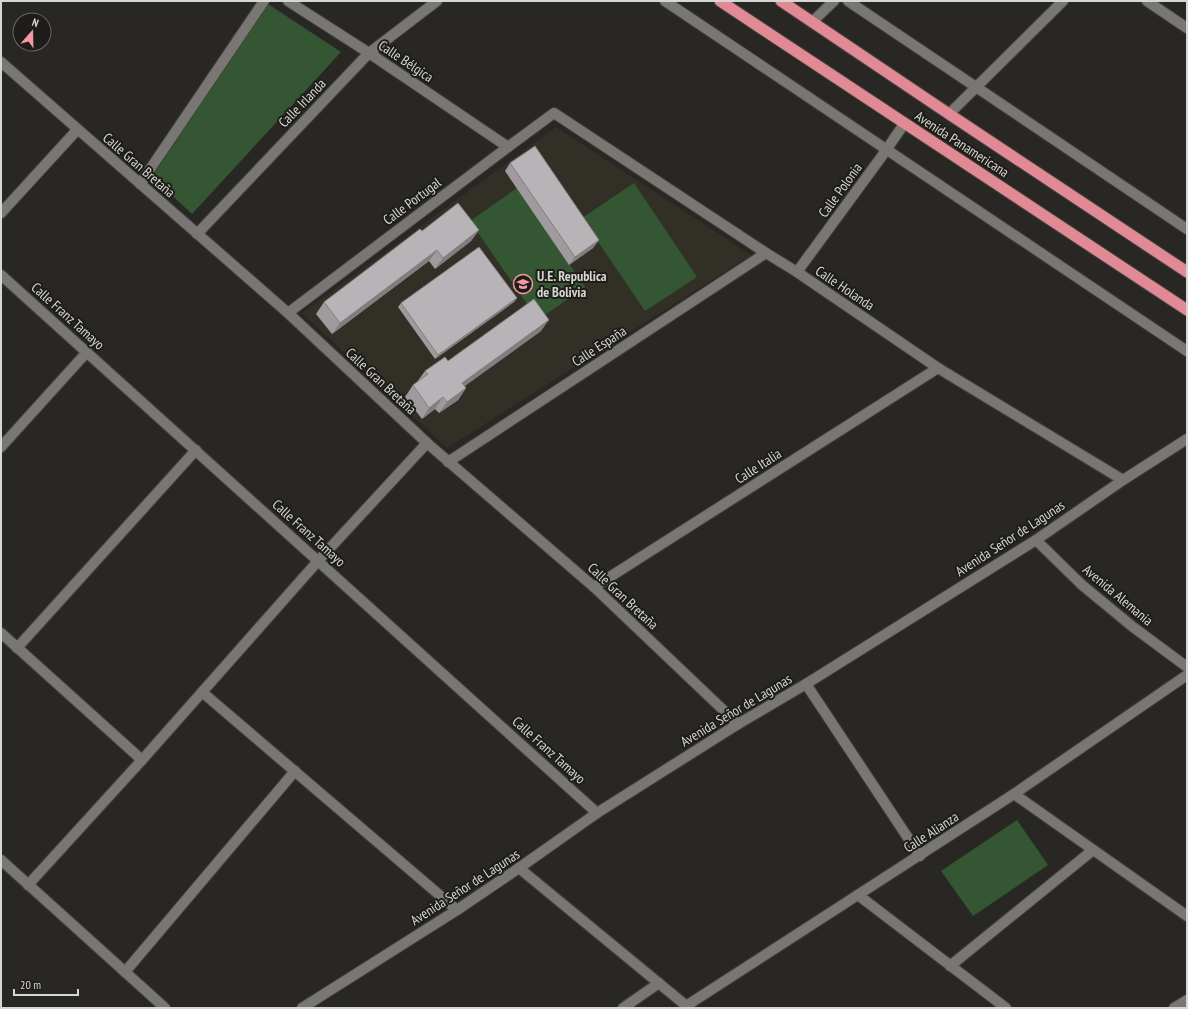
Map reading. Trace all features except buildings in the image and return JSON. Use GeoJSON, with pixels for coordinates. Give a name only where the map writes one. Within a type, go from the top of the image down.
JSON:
{"type":"FeatureCollection","features":[{"type":"Feature","properties":{"kind":"highway","name":"Avenida Panamericana"},"geometry":{"type":"LineString","coordinates":[[720,1],[1187,310]]}},
{"type":"Feature","properties":{"kind":"highway","name":"Avenida Panamericana"},"geometry":{"type":"LineString","coordinates":[[781,1],[1187,272]]}},
{"type":"Feature","properties":{"kind":"street"},"geometry":{"type":"LineString","coordinates":[[140,184],[264,1]]}},
{"type":"Feature","properties":{"kind":"street","name":"Calle Bélgica"},"geometry":{"type":"LineString","coordinates":[[288,1],[369,53],[508,147]]}},
{"type":"Feature","properties":{"kind":"street","name":"Calle Irlanda"},"geometry":{"type":"LineString","coordinates":[[197,234],[369,53],[436,1]]}},
{"type":"Feature","properties":{"kind":"street"},"geometry":{"type":"LineString","coordinates":[[665,1],[1187,351]]}},
{"type":"Feature","properties":{"kind":"street"},"geometry":{"type":"LineString","coordinates":[[812,22],[834,1]]}},
{"type":"Feature","properties":{"kind":"street"},"geometry":{"type":"LineString","coordinates":[[848,1],[1187,229]]}},
{"type":"Feature","properties":{"kind":"street"},"geometry":{"type":"LineString","coordinates":[[949,114],[1063,1]]}},
{"type":"Feature","properties":{"kind":"street"},"geometry":{"type":"LineString","coordinates":[[1147,1],[1187,28]]}},
{"type":"Feature","properties":{"kind":"street","name":"Calle Gran Bretaña"},"geometry":{"type":"LineString","coordinates":[[1,62],[77,130],[288,312],[426,443],[594,587],[738,724]]}},
{"type":"Feature","properties":{"kind":"street","name":"Calle Portugal"},"geometry":{"type":"LineString","coordinates":[[288,312],[554,114]]}},
{"type":"Feature","properties":{"kind":"street","name":"Calle Holanda"},"geometry":{"type":"LineString","coordinates":[[554,114],[797,272],[938,368],[1124,480]]}},
{"type":"Feature","properties":{"kind":"street","name":"Calle Polonia"},"geometry":{"type":"LineString","coordinates":[[797,272],[904,124]]}},
{"type":"Feature","properties":{"kind":"street"},"geometry":{"type":"LineString","coordinates":[[1,213],[77,130]]}},
{"type":"Feature","properties":{"kind":"street","name":"Calle España"},"geometry":{"type":"LineString","coordinates":[[448,462],[766,253]]}},
{"type":"Feature","properties":{"kind":"street","name":"Calle Franz Tamayo"},"geometry":{"type":"LineString","coordinates":[[1,274],[597,813]]}},
{"type":"Feature","properties":{"kind":"street"},"geometry":{"type":"LineString","coordinates":[[1,447],[87,352]]}},
{"type":"Feature","properties":{"kind":"street","name":"Calle Italia"},"geometry":{"type":"LineString","coordinates":[[594,587],[938,368]]}},
{"type":"Feature","properties":{"kind":"street","name":"Avenida Señor de Lagunas"},"geometry":{"type":"LineString","coordinates":[[302,1008],[457,910],[597,813],[1036,540],[1187,439]]}},
{"type":"Feature","properties":{"kind":"street"},"geometry":{"type":"LineString","coordinates":[[28,885],[142,760],[318,560],[426,443]]}},
{"type":"Feature","properties":{"kind":"street"},"geometry":{"type":"LineString","coordinates":[[17,648],[196,450]]}},
{"type":"Feature","properties":{"kind":"street","name":"Avenida Alemania"},"geometry":{"type":"LineString","coordinates":[[1036,540],[1082,585],[1133,627],[1187,666]]}},
{"type":"Feature","properties":{"kind":"street"},"geometry":{"type":"LineString","coordinates":[[1,633],[142,760]]}},
{"type":"Feature","properties":{"kind":"street","name":"Calle Alianza"},"geometry":{"type":"LineString","coordinates":[[688,1007],[1014,794],[1187,675]]}},
{"type":"Feature","properties":{"kind":"street"},"geometry":{"type":"LineString","coordinates":[[806,684],[920,856]]}},
{"type":"Feature","properties":{"kind":"street"},"geometry":{"type":"LineString","coordinates":[[202,692],[457,910]]}},
{"type":"Feature","properties":{"kind":"street"},"geometry":{"type":"LineString","coordinates":[[125,972],[295,771]]}},
{"type":"Feature","properties":{"kind":"street"},"geometry":{"type":"LineString","coordinates":[[1014,794],[1187,916]]}},
{"type":"Feature","properties":{"kind":"street"},"geometry":{"type":"LineString","coordinates":[[950,966],[1092,850]]}},
{"type":"Feature","properties":{"kind":"street"},"geometry":{"type":"LineString","coordinates":[[1,860],[165,1008]]}},
{"type":"Feature","properties":{"kind":"street"},"geometry":{"type":"LineString","coordinates":[[519,868],[688,1007]]}},
{"type":"Feature","properties":{"kind":"street"},"geometry":{"type":"LineString","coordinates":[[858,895],[1006,1008]]}},
{"type":"Feature","properties":{"kind":"street"},"geometry":{"type":"LineString","coordinates":[[623,1008],[659,983]]}},
{"type":"Feature","properties":{"kind":"street"},"geometry":{"type":"LineString","coordinates":[[1174,1008],[1187,1000]]}},
{"type":"Feature","properties":{"kind":"shaded area","name":"U.E. Republica de Bolivia"},"geometry":{"type":"Polygon","coordinates":[[[556,127],[751,255],[447,448],[302,313],[556,127]]]}},
{"type":"Feature","properties":{"kind":"green space"},"geometry":{"type":"Polygon","coordinates":[[[268,4],[341,52],[192,214],[152,177],[268,4]]]}},
{"type":"Feature","properties":{"kind":"green space"},"geometry":{"type":"Polygon","coordinates":[[[634,183],[697,277],[645,311],[582,218],[634,183]]]}},
{"type":"Feature","properties":{"kind":"green space"},"geometry":{"type":"Polygon","coordinates":[[[517,188],[585,287],[538,320],[470,221],[517,188]]]}},
{"type":"Feature","properties":{"kind":"green space"},"geometry":{"type":"Polygon","coordinates":[[[1017,820],[1048,865],[973,916],[941,871],[1017,820]]]}},
{"type":"Feature","properties":{"kind":"place","name":"U.E. Republica de Bolivia"},"geometry":{"type":"Point","coordinates":[523,284]}}]}
